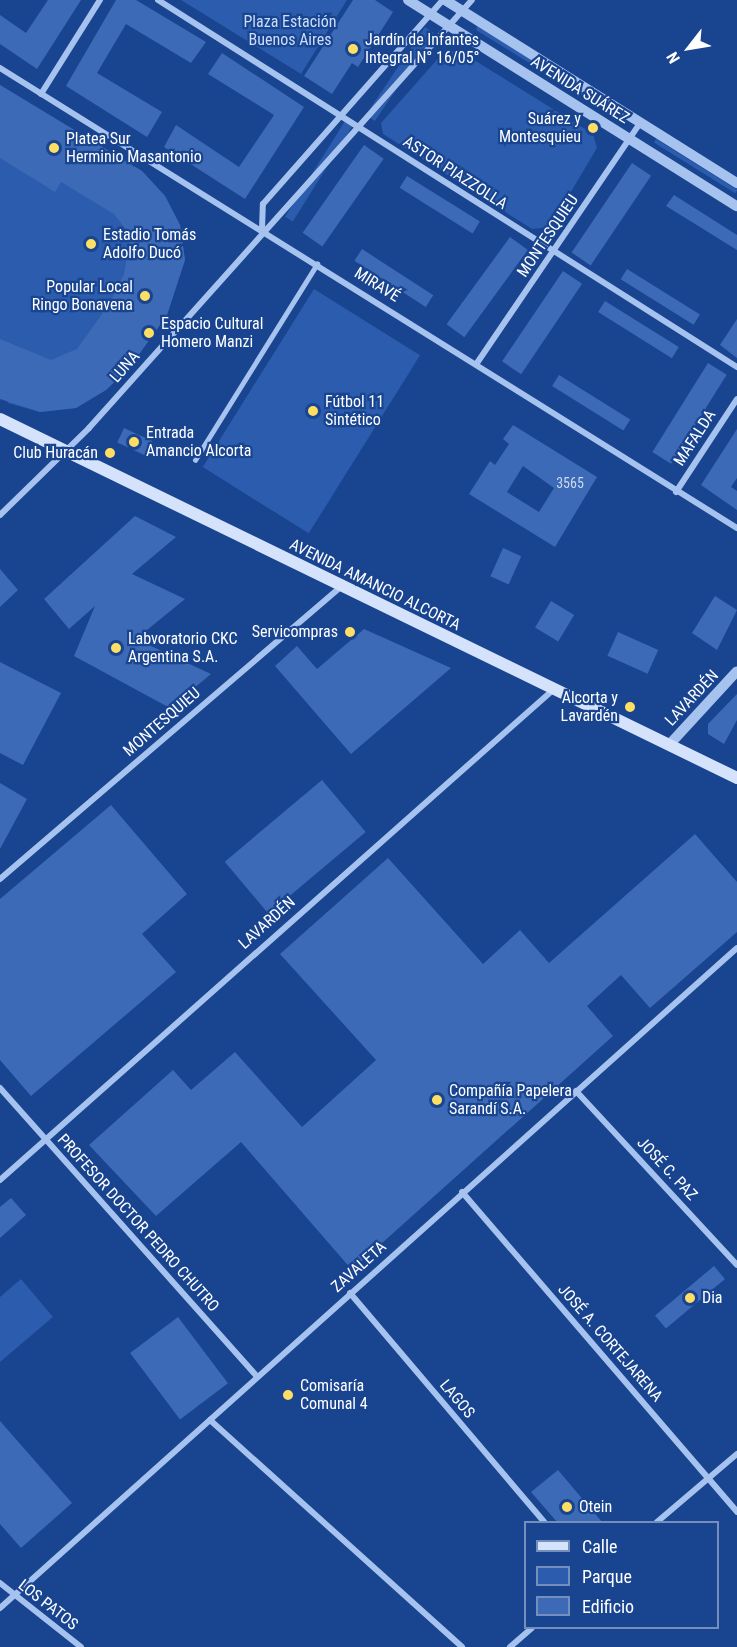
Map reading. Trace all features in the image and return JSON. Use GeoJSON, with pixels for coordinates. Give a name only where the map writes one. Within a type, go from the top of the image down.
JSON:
{"type":"FeatureCollection","features":[{"type":"Feature","properties":{"kind":"main road","name":"AVENIDA AMANCIO ALCORTA"},"geometry":{"type":"LineString","coordinates":[[0,419],[737,778]]}},
{"type":"Feature","properties":{"kind":"street"},"geometry":{"type":"LineString","coordinates":[[41,94],[100,0]]}},
{"type":"Feature","properties":{"kind":"street","name":"ASTOR PIAZZOLLA"},"geometry":{"type":"LineString","coordinates":[[158,0],[737,368]]}},
{"type":"Feature","properties":{"kind":"street","name":"AVENIDA SUÁREZ"},"geometry":{"type":"LineString","coordinates":[[408,0],[737,206]]}},
{"type":"Feature","properties":{"kind":"street"},"geometry":{"type":"LineString","coordinates":[[262,230],[263,204],[444,0]]}},
{"type":"Feature","properties":{"kind":"street","name":"AVENIDA SUÁREZ"},"geometry":{"type":"LineString","coordinates":[[444,0],[737,183]]}},
{"type":"Feature","properties":{"kind":"street","name":"LUNA"},"geometry":{"type":"LineString","coordinates":[[0,515],[66,453],[262,230],[284,215],[472,0]]}},
{"type":"Feature","properties":{"kind":"street","name":"MIRAVÉ"},"geometry":{"type":"LineString","coordinates":[[0,68],[477,363],[676,492],[737,528]]}},
{"type":"Feature","properties":{"kind":"street","name":"MONTESQUIEU"},"geometry":{"type":"LineString","coordinates":[[477,363],[554,253],[640,123]]}},
{"type":"Feature","properties":{"kind":"street","name":"MAFALDA"},"geometry":{"type":"LineString","coordinates":[[676,492],[737,399]]}},
{"type":"Feature","properties":{"kind":"street","name":"MONTESQUIEU"},"geometry":{"type":"LineString","coordinates":[[0,879],[341,586]]}},
{"type":"Feature","properties":{"kind":"street","name":"LAVARDÉN"},"geometry":{"type":"LineString","coordinates":[[669,745],[737,671]]}},
{"type":"Feature","properties":{"kind":"street","name":"LAVARDÉN"},"geometry":{"type":"LineString","coordinates":[[0,1180],[555,689]]}},
{"type":"Feature","properties":{"kind":"street","name":"ZAVALETA"},"geometry":{"type":"LineString","coordinates":[[0,1608],[737,948]]}},
{"type":"Feature","properties":{"kind":"street","name":"PROFESOR DOCTOR PEDRO CHUTRO"},"geometry":{"type":"LineString","coordinates":[[0,1088],[257,1376]]}},
{"type":"Feature","properties":{"kind":"street","name":"JOSÉ C. PAZ"},"geometry":{"type":"LineString","coordinates":[[576,1091],[737,1265]]}},
{"type":"Feature","properties":{"kind":"street","name":"JOSÉ A. CORTEJARENA"},"geometry":{"type":"LineString","coordinates":[[462,1192],[737,1512]]}},
{"type":"Feature","properties":{"kind":"street","name":"LAGOS"},"geometry":{"type":"LineString","coordinates":[[350,1293],[543,1521]]}},
{"type":"Feature","properties":{"kind":"street"},"geometry":{"type":"LineString","coordinates":[[210,1420],[462,1647]]}},
{"type":"Feature","properties":{"kind":"street"},"geometry":{"type":"LineString","coordinates":[[658,1521],[737,1454]]}},
{"type":"Feature","properties":{"kind":"street","name":"LOS PATOS"},"geometry":{"type":"LineString","coordinates":[[0,1583],[13,1596],[81,1647]]}},
{"type":"Feature","properties":{"kind":"street"},"geometry":{"type":"LineString","coordinates":[[510,1647],[531,1629]]}},
{"type":"Feature","properties":{"kind":"lane"},"geometry":{"type":"LineString","coordinates":[[195,460],[317,264]]}},
{"type":"Feature","properties":{"kind":"green space","name":"Plaza Estación Buenos Aires"},"geometry":{"type":"Polygon","coordinates":[[[181,0],[347,0],[301,74],[181,0]]]}},
{"type":"Feature","properties":{"kind":"green space"},"geometry":{"type":"Polygon","coordinates":[[[477,26],[612,110],[612,114],[476,30],[477,26]]]}},
{"type":"Feature","properties":{"kind":"green space"},"geometry":{"type":"Polygon","coordinates":[[[425,27],[434,33],[375,121],[366,115],[425,27]]]}},
{"type":"Feature","properties":{"kind":"green space"},"geometry":{"type":"Polygon","coordinates":[[[458,50],[593,134],[597,148],[550,227],[532,229],[383,134],[381,123],[442,54],[458,50]]]}},
{"type":"Feature","properties":{"kind":"green space","name":"Estadio Tomás Adolfo Ducó"},"geometry":{"type":"Polygon","coordinates":[[[0,85],[142,171],[165,196],[180,225],[185,260],[167,315],[130,367],[106,390],[76,408],[40,412],[8,403],[5,395],[0,399],[0,85]]]}},
{"type":"Feature","properties":{"kind":"green space"},"geometry":{"type":"Polygon","coordinates":[[[345,121],[353,126],[293,222],[285,217],[345,121]]]}},
{"type":"Feature","properties":{"kind":"green space"},"geometry":{"type":"Polygon","coordinates":[[[656,139],[737,190],[735,193],[654,142],[656,139]]]}},
{"type":"Feature","properties":{"kind":"green space","name":"Fútbol 11 Sintético"},"geometry":{"type":"Polygon","coordinates":[[[314,289],[420,355],[309,533],[203,467],[314,289]]]}},
{"type":"Feature","properties":{"kind":"green space"},"geometry":{"type":"Polygon","coordinates":[[[21,1279],[53,1317],[0,1362],[0,1297],[21,1279]]]}},
{"type":"Feature","properties":{"kind":"building"},"geometry":{"type":"Polygon","coordinates":[[[48,0],[81,0],[37,69],[0,44],[0,15],[26,33],[48,0]]]}},
{"type":"Feature","properties":{"kind":"building"},"geometry":{"type":"Polygon","coordinates":[[[116,0],[136,0],[206,42],[191,63],[126,24],[97,73],[162,112],[147,137],[66,86],[116,0]]]}},
{"type":"Feature","properties":{"kind":"building","name":"Jardín de Infantes Integral N° 16/05°"},"geometry":{"type":"Polygon","coordinates":[[[353,0],[375,0],[393,12],[358,67],[352,63],[332,94],[304,76],[353,0]]]}},
{"type":"Feature","properties":{"kind":"building"},"geometry":{"type":"Polygon","coordinates":[[[222,53],[304,107],[245,199],[164,147],[176,125],[239,167],[274,115],[208,74],[222,53]]]}},
{"type":"Feature","properties":{"kind":"building"},"geometry":{"type":"Polygon","coordinates":[[[0,85],[142,171],[165,196],[180,225],[185,260],[167,315],[130,367],[106,390],[76,408],[40,412],[0,399],[0,339],[51,360],[77,349],[110,303],[124,274],[131,236],[114,214],[61,182],[55,192],[0,158],[0,85]]]}},
{"type":"Feature","properties":{"kind":"building"},"geometry":{"type":"Polygon","coordinates":[[[364,145],[384,159],[322,246],[303,233],[364,145]]]}},
{"type":"Feature","properties":{"kind":"building"},"geometry":{"type":"Polygon","coordinates":[[[632,163],[651,176],[591,265],[572,253],[632,163]]]}},
{"type":"Feature","properties":{"kind":"building"},"geometry":{"type":"Polygon","coordinates":[[[407,176],[480,222],[473,233],[400,188],[407,176]]]}},
{"type":"Feature","properties":{"kind":"building"},"geometry":{"type":"Polygon","coordinates":[[[674,195],[737,235],[737,250],[666,206],[674,195]]]}},
{"type":"Feature","properties":{"kind":"building"},"geometry":{"type":"Polygon","coordinates":[[[510,237],[528,250],[464,337],[447,324],[510,237]]]}},
{"type":"Feature","properties":{"kind":"building"},"geometry":{"type":"Polygon","coordinates":[[[362,249],[433,295],[426,307],[354,261],[362,249]]]}},
{"type":"Feature","properties":{"kind":"building"},"geometry":{"type":"Polygon","coordinates":[[[627,269],[700,315],[694,325],[621,279],[627,269]]]}},
{"type":"Feature","properties":{"kind":"building"},"geometry":{"type":"Polygon","coordinates":[[[563,271],[582,284],[521,374],[502,361],[563,271]]]}},
{"type":"Feature","properties":{"kind":"building"},"geometry":{"type":"Polygon","coordinates":[[[605,301],[679,347],[672,358],[598,312],[605,301]]]}},
{"type":"Feature","properties":{"kind":"building"},"geometry":{"type":"Polygon","coordinates":[[[737,319],[737,358],[720,345],[737,319]]]}},
{"type":"Feature","properties":{"kind":"building"},"geometry":{"type":"Polygon","coordinates":[[[708,363],[727,375],[671,464],[652,452],[708,363]]]}},
{"type":"Feature","properties":{"kind":"building"},"geometry":{"type":"Polygon","coordinates":[[[559,375],[630,420],[623,431],[552,386],[559,375]]]}},
{"type":"Feature","properties":{"kind":"building"},"geometry":{"type":"Polygon","coordinates":[[[513,425],[597,477],[555,547],[469,494],[490,461],[495,465],[509,444],[503,439],[513,425]],[[523,466],[507,492],[539,512],[554,488],[523,466]]]}},
{"type":"Feature","properties":{"kind":"building","name":"Entrada Amancio Alcorta"},"geometry":{"type":"Polygon","coordinates":[[[124,428],[152,441],[145,456],[117,443],[124,428]]]}},
{"type":"Feature","properties":{"kind":"building"},"geometry":{"type":"Polygon","coordinates":[[[737,429],[737,478],[731,487],[737,491],[737,510],[701,485],[737,429]]]}},
{"type":"Feature","properties":{"kind":"building","name":"Labvoratorio CKC Argentina S.A."},"geometry":{"type":"Polygon","coordinates":[[[135,516],[176,537],[132,574],[185,599],[136,639],[211,674],[170,708],[74,656],[95,606],[69,629],[44,599],[135,516]]]}},
{"type":"Feature","properties":{"kind":"building"},"geometry":{"type":"Polygon","coordinates":[[[503,548],[521,556],[509,584],[490,576],[503,548]]]}},
{"type":"Feature","properties":{"kind":"building"},"geometry":{"type":"Polygon","coordinates":[[[0,569],[18,590],[0,607],[0,569]]]}},
{"type":"Feature","properties":{"kind":"building"},"geometry":{"type":"Polygon","coordinates":[[[715,596],[737,610],[717,650],[692,633],[715,596]]]}},
{"type":"Feature","properties":{"kind":"building"},"geometry":{"type":"Polygon","coordinates":[[[551,601],[574,615],[558,641],[535,628],[551,601]]]}},
{"type":"Feature","properties":{"kind":"building"},"geometry":{"type":"Polygon","coordinates":[[[364,629],[451,668],[351,754],[275,666],[297,646],[317,669],[364,629]]]}},
{"type":"Feature","properties":{"kind":"building"},"geometry":{"type":"Polygon","coordinates":[[[618,632],[658,650],[648,674],[607,656],[618,632]]]}},
{"type":"Feature","properties":{"kind":"building"},"geometry":{"type":"Polygon","coordinates":[[[0,662],[61,693],[23,765],[0,753],[0,662]]]}},
{"type":"Feature","properties":{"kind":"building"},"geometry":{"type":"Polygon","coordinates":[[[737,694],[737,720],[724,744],[708,734],[708,724],[737,694]]]}},
{"type":"Feature","properties":{"kind":"building"},"geometry":{"type":"Polygon","coordinates":[[[322,780],[366,832],[268,914],[225,862],[322,780]]]}},
{"type":"Feature","properties":{"kind":"building"},"geometry":{"type":"Polygon","coordinates":[[[0,783],[27,799],[0,849],[0,783]]]}},
{"type":"Feature","properties":{"kind":"building"},"geometry":{"type":"Polygon","coordinates":[[[111,805],[187,894],[142,934],[176,972],[31,1096],[0,1060],[0,899],[111,805]]]}},
{"type":"Feature","properties":{"kind":"building"},"geometry":{"type":"Polygon","coordinates":[[[695,834],[737,882],[737,932],[650,1008],[621,975],[587,1006],[613,1036],[352,1270],[241,1142],[156,1216],[89,1145],[173,1070],[191,1090],[235,1052],[302,1127],[376,1060],[280,954],[388,858],[483,964],[520,930],[549,963],[695,834]]]}},
{"type":"Feature","properties":{"kind":"building"},"geometry":{"type":"Polygon","coordinates":[[[11,1198],[26,1215],[0,1238],[0,1207],[11,1198]]]}},
{"type":"Feature","properties":{"kind":"building","name":"Dia"},"geometry":{"type":"Polygon","coordinates":[[[714,1266],[725,1279],[666,1329],[655,1315],[714,1266]]]}},
{"type":"Feature","properties":{"kind":"building"},"geometry":{"type":"Polygon","coordinates":[[[178,1317],[228,1383],[180,1419],[130,1353],[178,1317]]]}},
{"type":"Feature","properties":{"kind":"building"},"geometry":{"type":"Polygon","coordinates":[[[0,1421],[72,1503],[21,1548],[0,1524],[0,1421]]]}},
{"type":"Feature","properties":{"kind":"building","name":"Otein"},"geometry":{"type":"Polygon","coordinates":[[[558,1470],[601,1521],[556,1521],[531,1492],[558,1470]]]}},
{"type":"Feature","properties":{"kind":"place","name":"Jardín de Infantes Integral N° 16/05°"},"geometry":{"type":"Point","coordinates":[353,49]}},
{"type":"Feature","properties":{"kind":"place","name":"Suárez y Montesquieu"},"geometry":{"type":"Point","coordinates":[593,128]}},
{"type":"Feature","properties":{"kind":"place","name":"Platea Sur Herminio Masantonio"},"geometry":{"type":"Point","coordinates":[54,148]}},
{"type":"Feature","properties":{"kind":"place","name":"Estadio Tomás Adolfo Ducó"},"geometry":{"type":"Point","coordinates":[91,244]}},
{"type":"Feature","properties":{"kind":"place","name":"Popular Local Ringo Bonavena"},"geometry":{"type":"Point","coordinates":[145,296]}},
{"type":"Feature","properties":{"kind":"place","name":"Espacio Cultural Homero Manzi"},"geometry":{"type":"Point","coordinates":[149,333]}},
{"type":"Feature","properties":{"kind":"place","name":"Fútbol 11 Sintético"},"geometry":{"type":"Point","coordinates":[313,411]}},
{"type":"Feature","properties":{"kind":"place","name":"Entrada Amancio Alcorta"},"geometry":{"type":"Point","coordinates":[134,442]}},
{"type":"Feature","properties":{"kind":"place","name":"Club Huracán"},"geometry":{"type":"Point","coordinates":[110,453]}},
{"type":"Feature","properties":{"kind":"place","name":"Servicompras"},"geometry":{"type":"Point","coordinates":[350,632]}},
{"type":"Feature","properties":{"kind":"place","name":"Labvoratorio CKC Argentina S.A."},"geometry":{"type":"Point","coordinates":[116,648]}},
{"type":"Feature","properties":{"kind":"place","name":"Alcorta y Lavardén"},"geometry":{"type":"Point","coordinates":[630,707]}},
{"type":"Feature","properties":{"kind":"place","name":"Compañía Papelera Sarandí S.A."},"geometry":{"type":"Point","coordinates":[437,1100]}},
{"type":"Feature","properties":{"kind":"place","name":"Dia"},"geometry":{"type":"Point","coordinates":[690,1298]}},
{"type":"Feature","properties":{"kind":"place","name":"Comisaría Comunal 4"},"geometry":{"type":"Point","coordinates":[288,1395]}},
{"type":"Feature","properties":{"kind":"place","name":"Otein"},"geometry":{"type":"Point","coordinates":[567,1507]}}]}
